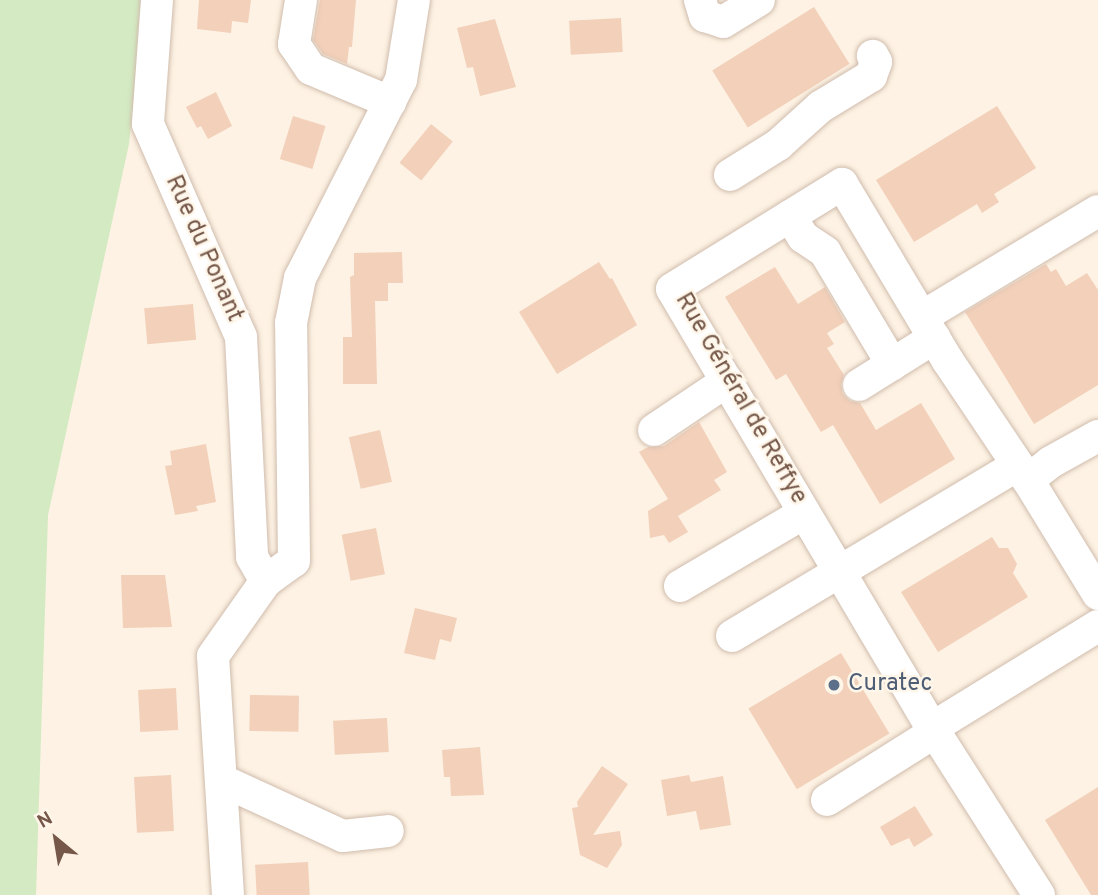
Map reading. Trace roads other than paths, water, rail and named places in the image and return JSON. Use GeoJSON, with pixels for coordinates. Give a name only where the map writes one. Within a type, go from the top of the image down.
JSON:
{"type":"FeatureCollection","features":[{"type":"Feature","properties":{"kind":"street","name":"Rue du Ponant"},"geometry":{"type":"LineString","coordinates":[[157,0],[148,124],[242,337],[252,557],[266,581]]}},
{"type":"Feature","properties":{"kind":"street"},"geometry":{"type":"LineString","coordinates":[[300,0],[294,44],[311,69],[390,102]]}},
{"type":"Feature","properties":{"kind":"street"},"geometry":{"type":"LineString","coordinates":[[228,895],[213,656],[266,581],[294,561],[291,323],[300,278],[401,80],[414,0]]}},
{"type":"Feature","properties":{"kind":"street"},"geometry":{"type":"LineString","coordinates":[[703,8],[723,22],[759,0]]}},
{"type":"Feature","properties":{"kind":"street"},"geometry":{"type":"LineString","coordinates":[[730,176],[778,145],[820,107],[871,76],[876,62],[873,56]]}},
{"type":"Feature","properties":{"kind":"street","name":"Rue Général de Reffye"},"geometry":{"type":"LineString","coordinates":[[1039,895],[933,730],[672,289],[842,184],[928,328],[1023,472],[1098,594]]}},
{"type":"Feature","properties":{"kind":"street"},"geometry":{"type":"LineString","coordinates":[[790,216],[803,237],[825,252],[892,364]]}},
{"type":"Feature","properties":{"kind":"street"},"geometry":{"type":"LineString","coordinates":[[859,386],[892,364],[928,328],[1094,224]]}},
{"type":"Feature","properties":{"kind":"street"},"geometry":{"type":"LineString","coordinates":[[653,430],[727,382]]}},
{"type":"Feature","properties":{"kind":"street"},"geometry":{"type":"LineString","coordinates":[[732,636],[839,570],[1023,472],[1051,462],[1098,436]]}},
{"type":"Feature","properties":{"kind":"street"},"geometry":{"type":"LineString","coordinates":[[1023,472],[1098,459]]}},
{"type":"Feature","properties":{"kind":"street"},"geometry":{"type":"LineString","coordinates":[[680,586],[804,513]]}},
{"type":"Feature","properties":{"kind":"street"},"geometry":{"type":"LineString","coordinates":[[827,800],[1098,626]]}},
{"type":"Feature","properties":{"kind":"street"},"geometry":{"type":"LineString","coordinates":[[221,780],[343,835],[388,831]]}},
{"type":"Feature","properties":{"kind":"place","name":"Curatec"},"geometry":{"type":"Point","coordinates":[834,685]}}]}
